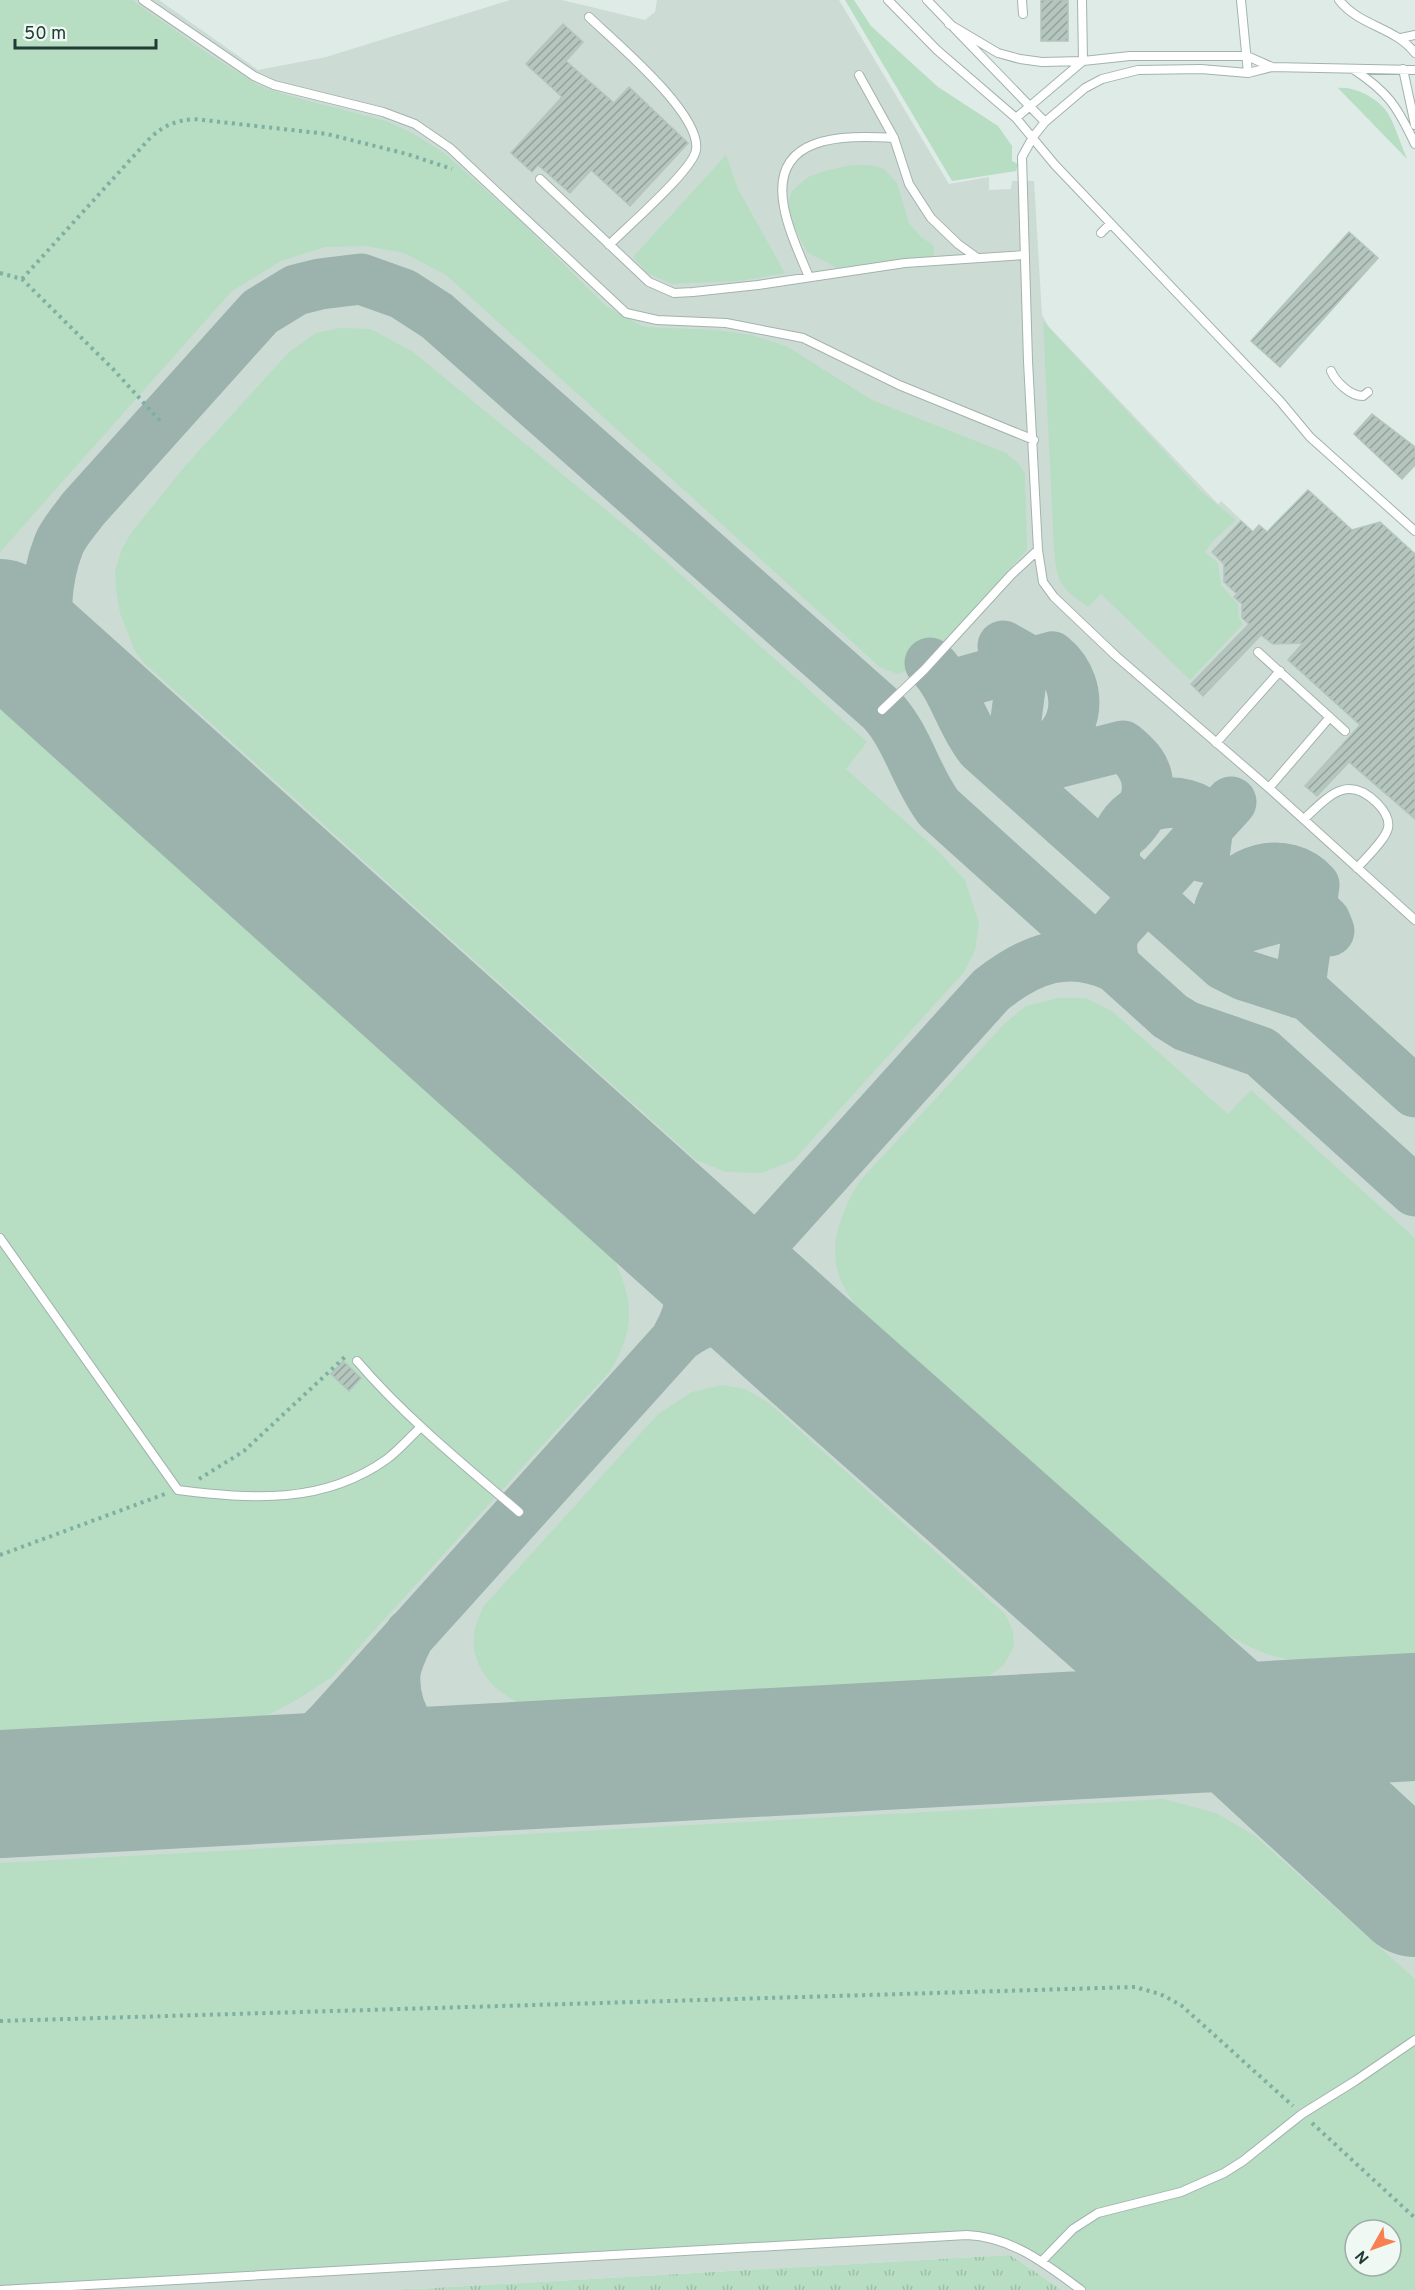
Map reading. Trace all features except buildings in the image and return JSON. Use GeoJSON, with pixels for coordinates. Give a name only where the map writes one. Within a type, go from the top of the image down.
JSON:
{"type":"FeatureCollection","features":[{"type":"Feature","properties":{"kind":"lane"},"geometry":{"type":"LineString","coordinates":[[143,0],[254,76],[274,85],[383,112],[415,124],[450,148],[626,313],[657,320],[726,323],[803,338],[899,385],[1034,440]]}},
{"type":"Feature","properties":{"kind":"lane"},"geometry":{"type":"LineString","coordinates":[[888,0],[937,50],[1016,118],[1055,165],[1265,385],[1310,437],[1415,531]]}},
{"type":"Feature","properties":{"kind":"lane"},"geometry":{"type":"LineString","coordinates":[[927,0],[1045,122]]}},
{"type":"Feature","properties":{"kind":"lane"},"geometry":{"type":"LineString","coordinates":[[1022,0],[1023,14]]}},
{"type":"Feature","properties":{"kind":"lane"},"geometry":{"type":"LineString","coordinates":[[1082,0],[1083,62]]}},
{"type":"Feature","properties":{"kind":"lane"},"geometry":{"type":"LineString","coordinates":[[1240,0],[1248,73]]}},
{"type":"Feature","properties":{"kind":"lane"},"geometry":{"type":"LineString","coordinates":[[1339,0],[1354,15],[1401,38],[1415,53]]}},
{"type":"Feature","properties":{"kind":"lane"},"geometry":{"type":"LineString","coordinates":[[589,17],[669,96],[684,115],[693,132],[696,151],[685,170],[609,245]]}},
{"type":"Feature","properties":{"kind":"lane"},"geometry":{"type":"LineString","coordinates":[[948,24],[999,53],[1042,62],[1083,62],[1130,56],[1247,57],[1272,67]]}},
{"type":"Feature","properties":{"kind":"lane"},"geometry":{"type":"LineString","coordinates":[[1401,38],[1415,35]]}},
{"type":"Feature","properties":{"kind":"lane"},"geometry":{"type":"LineString","coordinates":[[1016,118],[1083,62]]}},
{"type":"Feature","properties":{"kind":"lane"},"geometry":{"type":"LineString","coordinates":[[1415,70],[1272,67],[1248,73],[1138,70],[1085,88],[1045,122],[1022,157],[1028,361],[1034,440],[1038,550],[1044,582],[1054,597],[1116,656],[1269,788],[1415,920]]}},
{"type":"Feature","properties":{"kind":"lane"},"geometry":{"type":"LineString","coordinates":[[1352,69],[1375,84],[1391,99],[1415,144]]}},
{"type":"Feature","properties":{"kind":"lane"},"geometry":{"type":"LineString","coordinates":[[1403,69],[1415,125]]}},
{"type":"Feature","properties":{"kind":"lane"},"geometry":{"type":"LineString","coordinates":[[859,75],[894,138],[909,184],[931,218],[958,244],[976,257]]}},
{"type":"Feature","properties":{"kind":"lane"},"geometry":{"type":"LineString","coordinates":[[809,277],[784,207],[783,182],[787,168],[795,154],[807,146],[823,141],[867,136],[894,138]]}},
{"type":"Feature","properties":{"kind":"lane"},"geometry":{"type":"LineString","coordinates":[[540,179],[649,282],[674,293],[884,266],[976,257],[1025,255]]}},
{"type":"Feature","properties":{"kind":"lane"},"geometry":{"type":"LineString","coordinates":[[1101,232],[1110,224]]}},
{"type":"Feature","properties":{"kind":"lane"},"geometry":{"type":"LineString","coordinates":[[1331,371],[1351,394],[1363,396],[1368,392]]}},
{"type":"Feature","properties":{"kind":"lane"},"geometry":{"type":"LineString","coordinates":[[882,710],[924,670],[1011,575],[1038,550]]}},
{"type":"Feature","properties":{"kind":"lane"},"geometry":{"type":"LineString","coordinates":[[1258,652],[1344,731]]}},
{"type":"Feature","properties":{"kind":"lane"},"geometry":{"type":"LineString","coordinates":[[1216,743],[1280,671]]}},
{"type":"Feature","properties":{"kind":"lane"},"geometry":{"type":"LineString","coordinates":[[1269,788],[1330,717]]}},
{"type":"Feature","properties":{"kind":"lane"},"geometry":{"type":"LineString","coordinates":[[1304,819],[1330,795],[1341,790],[1354,789],[1368,794],[1380,807],[1389,826],[1386,834],[1357,868]]}},
{"type":"Feature","properties":{"kind":"lane"},"geometry":{"type":"LineString","coordinates":[[0,1238],[177,1490],[227,1496],[285,1497],[330,1489],[387,1459],[421,1427]]}},
{"type":"Feature","properties":{"kind":"lane"},"geometry":{"type":"LineString","coordinates":[[357,1361],[421,1427],[519,1512]]}},
{"type":"Feature","properties":{"kind":"lane"},"geometry":{"type":"LineString","coordinates":[[1042,2261],[1073,2229],[1098,2213],[1181,2192],[1224,2173],[1243,2161],[1302,2114],[1415,2040]]}},
{"type":"Feature","properties":{"kind":"lane"},"geometry":{"type":"LineString","coordinates":[[0,2290],[967,2235],[982,2236],[1013,2245],[1042,2261],[1081,2290]]}},
{"type":"Feature","properties":{"kind":"path"},"geometry":{"type":"LineString","coordinates":[[22,279],[151,137],[165,125],[176,121],[194,119],[327,134],[407,154],[479,177]]}},
{"type":"Feature","properties":{"kind":"path"},"geometry":{"type":"LineString","coordinates":[[0,273],[22,279],[113,369],[161,422]]}},
{"type":"Feature","properties":{"kind":"path"},"geometry":{"type":"LineString","coordinates":[[0,1555],[177,1490],[211,1472],[244,1451],[348,1354],[357,1361]]}},
{"type":"Feature","properties":{"kind":"path"},"geometry":{"type":"LineString","coordinates":[[0,2022],[1136,1987],[1160,1994],[1181,2006],[1415,2218]]}},
{"type":"Feature","properties":{"kind":"shaded area"},"geometry":{"type":"Polygon","coordinates":[[[0,0],[159,0],[258,70],[326,57],[510,0],[562,0],[645,20],[655,12],[657,0],[839,0],[949,184],[989,177],[989,190],[1011,189],[1012,181],[1034,181],[1042,315],[1049,327],[1218,504],[1221,501],[1253,531],[1259,525],[1302,564],[1272,527],[1308,490],[1352,530],[1380,522],[1415,554],[1415,2290],[1062,2290],[1010,2255],[397,2290],[0,2290],[0,0]]]}},
{"type":"Feature","properties":{"kind":"green space"},"geometry":{"type":"Polygon","coordinates":[[[0,0],[132,0],[210,55],[258,85],[290,96],[386,121],[414,134],[444,153],[516,217],[606,306],[644,327],[716,330],[752,335],[786,346],[872,400],[1006,453],[1025,473],[1027,550],[923,665],[898,674],[881,668],[446,275],[404,253],[366,246],[325,247],[281,261],[232,291],[0,552],[0,0]]]}},
{"type":"Feature","properties":{"kind":"green space"},"geometry":{"type":"Polygon","coordinates":[[[845,0],[854,0],[871,26],[938,87],[998,126],[1012,146],[1012,161],[1018,164],[1016,171],[952,181],[845,0]]]}},
{"type":"Feature","properties":{"kind":"green space"},"geometry":{"type":"Polygon","coordinates":[[[1338,88],[1359,91],[1385,109],[1407,159],[1338,88]]]}},
{"type":"Feature","properties":{"kind":"green space"},"geometry":{"type":"Polygon","coordinates":[[[726,155],[738,189],[785,273],[740,281],[672,284],[647,273],[633,257],[726,155]]]}},
{"type":"Feature","properties":{"kind":"green space"},"geometry":{"type":"Polygon","coordinates":[[[852,165],[883,168],[897,183],[909,223],[920,236],[934,246],[934,254],[930,258],[837,268],[807,252],[790,219],[787,205],[792,191],[808,177],[852,165]]]}},
{"type":"Feature","properties":{"kind":"green space"},"geometry":{"type":"Polygon","coordinates":[[[1043,321],[1200,490],[1236,520],[1212,542],[1205,552],[1218,563],[1221,585],[1238,604],[1239,618],[1243,624],[1190,680],[1101,594],[1088,607],[1066,589],[1059,577],[1054,549],[1043,321]]]}},
{"type":"Feature","properties":{"kind":"green space"},"geometry":{"type":"Polygon","coordinates":[[[340,328],[371,329],[413,352],[639,537],[867,742],[846,769],[935,848],[965,880],[979,923],[975,951],[964,972],[794,1160],[762,1173],[726,1172],[696,1160],[144,663],[135,651],[120,613],[115,570],[122,549],[131,533],[186,465],[289,352],[316,333],[340,328]]]}},
{"type":"Feature","properties":{"kind":"green space"},"geometry":{"type":"Polygon","coordinates":[[[0,708],[615,1261],[626,1290],[628,1329],[611,1370],[332,1677],[270,1714],[223,1724],[0,1735],[0,708]]]}},
{"type":"Feature","properties":{"kind":"green space"},"geometry":{"type":"Polygon","coordinates":[[[1058,998],[1086,998],[1112,1011],[1228,1114],[1251,1090],[1415,1238],[1415,1656],[1334,1662],[1286,1659],[1253,1648],[1222,1631],[855,1306],[841,1281],[835,1255],[838,1230],[859,1182],[1005,1023],[1026,1006],[1058,998]]]}},
{"type":"Feature","properties":{"kind":"green space"},"geometry":{"type":"Polygon","coordinates":[[[722,1385],[745,1389],[769,1403],[1005,1614],[1013,1631],[1014,1647],[1003,1666],[985,1679],[963,1682],[530,1708],[508,1697],[489,1680],[482,1671],[474,1647],[476,1624],[483,1607],[658,1414],[692,1392],[722,1385]]]}},
{"type":"Feature","properties":{"kind":"green space"},"geometry":{"type":"Polygon","coordinates":[[[1164,1799],[1216,1813],[1254,1835],[1415,1979],[1415,2290],[1084,2290],[993,2236],[0,2286],[0,1863],[1164,1799]]]}},
{"type":"Feature","properties":{"kind":"green space"},"geometry":{"type":"Polygon","coordinates":[[[1010,2255],[1062,2290],[397,2290],[1010,2255]]]}},
{"type":"Feature","properties":{"kind":"taxiway"},"geometry":{"type":"LineString","coordinates":[[50,668],[46,620],[48,589],[54,559],[64,535],[83,509],[260,312],[296,290],[320,284],[361,279],[403,294],[437,316],[882,710],[899,733],[924,784],[939,808],[1170,1016],[1186,1026],[1261,1052],[1415,1191]]}},
{"type":"Feature","properties":{"kind":"taxiway"},"geometry":{"type":"LineString","coordinates":[[1003,646],[1024,658],[1009,773]]}},
{"type":"Feature","properties":{"kind":"taxiway"},"geometry":{"type":"LineString","coordinates":[[948,686],[1052,657],[1063,669],[1071,684],[1074,699],[1073,714],[1068,728],[1059,740],[1046,749],[1029,754],[1016,754],[978,744]]}},
{"type":"Feature","properties":{"kind":"taxiway"},"geometry":{"type":"LineString","coordinates":[[930,663],[945,683],[981,748],[1224,965],[1244,975],[1309,996],[1415,1092]]}},
{"type":"Feature","properties":{"kind":"taxiway"},"geometry":{"type":"LineString","coordinates":[[1024,771],[1123,746],[1140,763],[1147,781],[1146,800],[1137,818],[1124,833]]}},
{"type":"Feature","properties":{"kind":"taxiway"},"geometry":{"type":"LineString","coordinates":[[208,1783],[266,1772],[295,1755],[321,1733],[991,990],[1020,970],[1050,958],[1082,957],[1116,967],[1112,947],[1117,928],[1231,802]]}},
{"type":"Feature","properties":{"kind":"taxiway"},"geometry":{"type":"LineString","coordinates":[[1114,867],[1114,851],[1118,835],[1125,823],[1147,807],[1159,804],[1186,805],[1209,818],[1204,857]]}},
{"type":"Feature","properties":{"kind":"taxiway"},"geometry":{"type":"LineString","coordinates":[[1227,966],[1219,937],[1218,922],[1220,907],[1227,894],[1236,883],[1248,875],[1275,868],[1289,870],[1302,875],[1314,885],[1299,993]]}},
{"type":"Feature","properties":{"kind":"taxiway"},"geometry":{"type":"LineString","coordinates":[[1197,941],[1311,908],[1325,921],[1329,931]]}},
{"type":"Feature","properties":{"kind":"taxiway"},"geometry":{"type":"LineString","coordinates":[[670,1225],[688,1267],[691,1293],[685,1322],[677,1337]]}},
{"type":"Feature","properties":{"kind":"taxiway"},"geometry":{"type":"LineString","coordinates":[[680,1336],[710,1320],[738,1317],[766,1323],[796,1338]]}},
{"type":"Feature","properties":{"kind":"taxiway"},"geometry":{"type":"LineString","coordinates":[[410,1634],[396,1668],[395,1689],[404,1719],[413,1733],[423,1745],[449,1762],[470,1767],[511,1766]]}},
{"type":"Feature","properties":{"kind":"runway"},"geometry":{"type":"LineString","coordinates":[[0,623],[796,1338],[1235,1727],[1415,1893]]}},
{"type":"Feature","properties":{"kind":"runway"},"geometry":{"type":"LineString","coordinates":[[0,1794],[1415,1717]]}}]}
